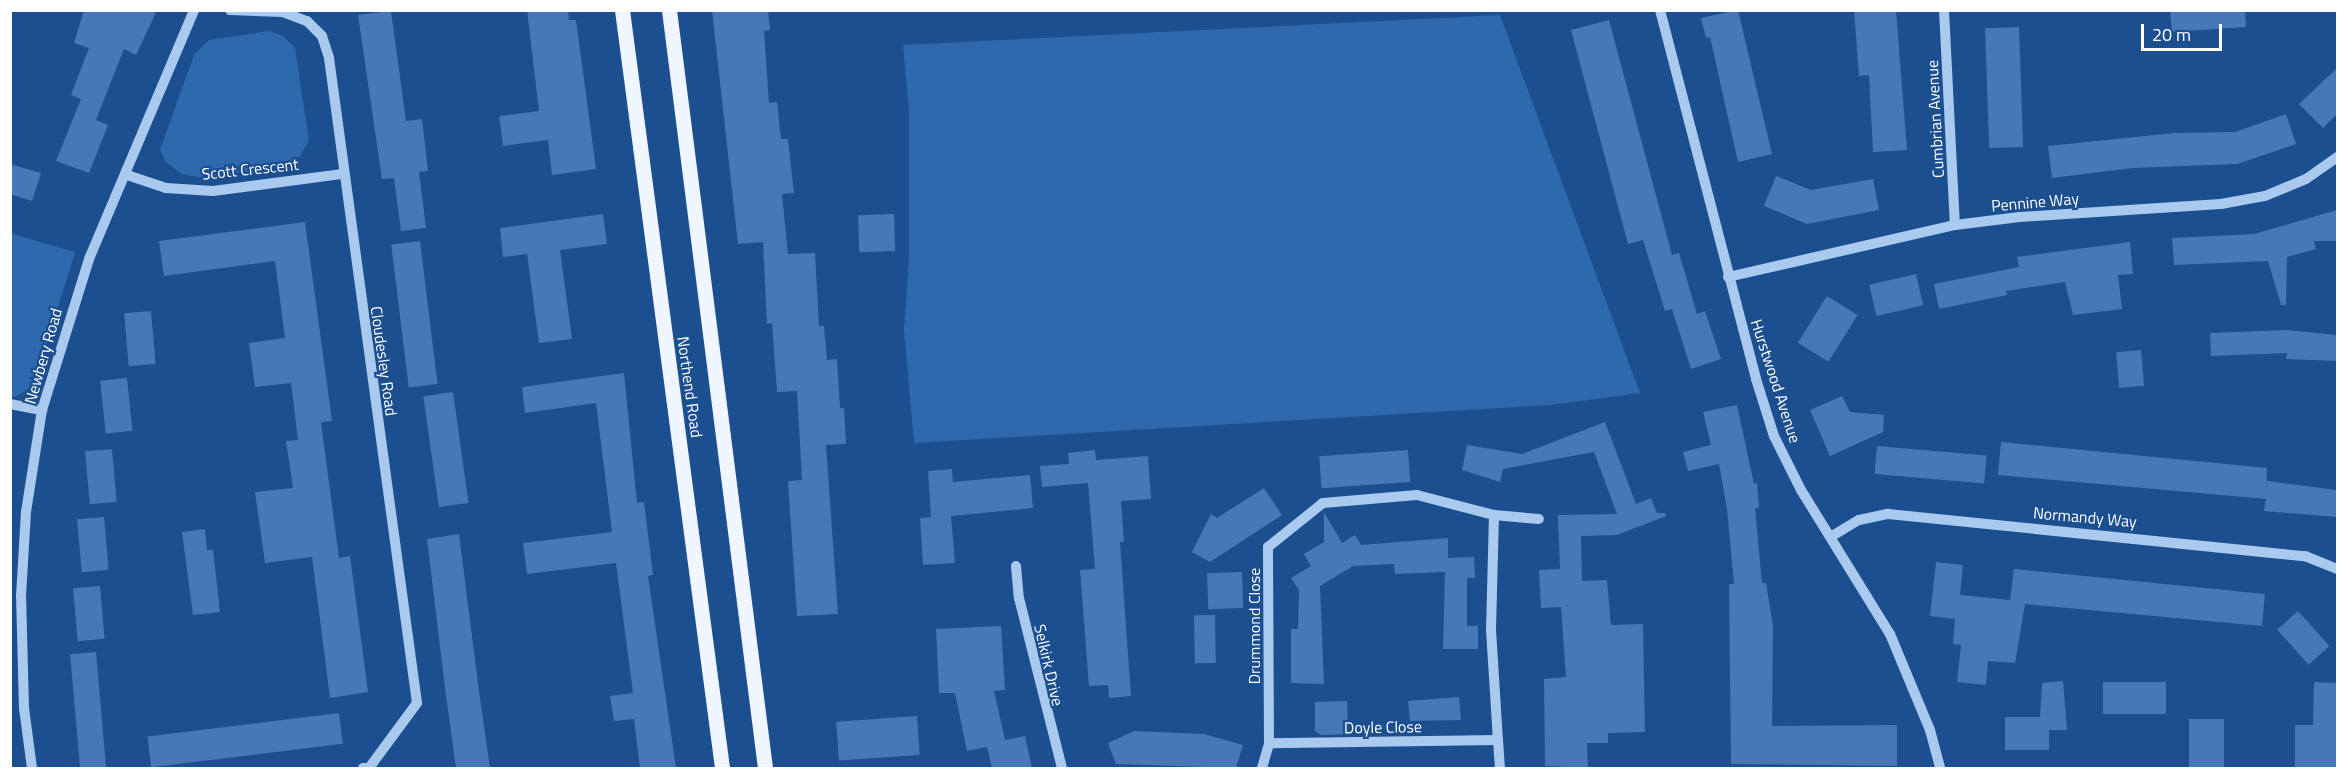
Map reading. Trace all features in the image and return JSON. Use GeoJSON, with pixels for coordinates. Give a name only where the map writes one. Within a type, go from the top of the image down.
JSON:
{"type":"FeatureCollection","features":[{"type":"Feature","properties":{"kind":"main road","name":"Northend Road"},"geometry":{"type":"LineString","coordinates":[[622,10],[722,768]]}},
{"type":"Feature","properties":{"kind":"main road","name":"Northend Road"},"geometry":{"type":"LineString","coordinates":[[669,10],[765,768]]}},
{"type":"Feature","properties":{"kind":"street","name":"Newbery Road"},"geometry":{"type":"LineString","coordinates":[[32,768],[24,708],[21,596],[26,512],[42,410],[89,259],[127,175],[194,10]]}},
{"type":"Feature","properties":{"kind":"street","name":"Cloudesley Road"},"geometry":{"type":"LineString","coordinates":[[230,10],[283,12],[307,21],[322,36],[329,58],[343,174],[417,703],[369,768],[363,768]]}},
{"type":"Feature","properties":{"kind":"street","name":"Hurstwood Avenue"},"geometry":{"type":"LineString","coordinates":[[1660,10],[1728,277],[1774,436],[1802,490],[1890,634],[1930,730],[1940,768]]}},
{"type":"Feature","properties":{"kind":"street","name":"Cumbrian Avenue"},"geometry":{"type":"LineString","coordinates":[[1944,10],[1955,225]]}},
{"type":"Feature","properties":{"kind":"street","name":"Pennine Way"},"geometry":{"type":"LineString","coordinates":[[1728,277],[1955,225],[2243,200],[2265,196],[2306,179],[2337,156]]}},
{"type":"Feature","properties":{"kind":"street","name":"Scott Crescent"},"geometry":{"type":"LineString","coordinates":[[127,175],[166,188],[213,191],[343,174]]}},
{"type":"Feature","properties":{"kind":"street"},"geometry":{"type":"LineString","coordinates":[[10,404],[42,410]]}},
{"type":"Feature","properties":{"kind":"street","name":"Drummond Close"},"geometry":{"type":"LineString","coordinates":[[1262,768],[1269,743],[1268,547],[1323,503],[1417,495],[1494,515],[1539,519]]}},
{"type":"Feature","properties":{"kind":"street","name":"Normandy Way"},"geometry":{"type":"LineString","coordinates":[[1832,536],[1859,520],[1888,514],[2305,556],[2337,569]]}},
{"type":"Feature","properties":{"kind":"street"},"geometry":{"type":"LineString","coordinates":[[1494,515],[1491,630],[1500,768]]}},
{"type":"Feature","properties":{"kind":"street","name":"Selkirk Drive"},"geometry":{"type":"LineString","coordinates":[[1016,566],[1019,598],[1062,768]]}},
{"type":"Feature","properties":{"kind":"street","name":"Doyle Close"},"geometry":{"type":"LineString","coordinates":[[1269,743],[1497,740]]}},
{"type":"Feature","properties":{"kind":"shaded area"},"geometry":{"type":"Polygon","coordinates":[[[1500,15],[1640,393],[1551,405],[914,443],[904,330],[909,257],[909,111],[903,45],[1500,15]]]}},
{"type":"Feature","properties":{"kind":"shaded area"},"geometry":{"type":"Polygon","coordinates":[[[269,31],[283,36],[295,48],[309,141],[300,156],[284,166],[203,178],[181,174],[165,161],[160,150],[194,55],[209,40],[269,31]]]}},
{"type":"Feature","properties":{"kind":"shaded area"},"geometry":{"type":"Polygon","coordinates":[[[10,233],[75,252],[34,386],[15,397],[10,396],[10,233]]]}},
{"type":"Feature","properties":{"kind":"building"},"geometry":{"type":"Polygon","coordinates":[[[84,10],[157,10],[136,55],[124,49],[96,120],[108,125],[89,173],[56,161],[81,99],[71,95],[89,48],[74,43],[84,10]]]}},
{"type":"Feature","properties":{"kind":"building"},"geometry":{"type":"Polygon","coordinates":[[[527,10],[568,10],[569,20],[576,20],[596,169],[552,175],[548,140],[503,146],[499,116],[539,111],[527,10]]]}},
{"type":"Feature","properties":{"kind":"building"},"geometry":{"type":"Polygon","coordinates":[[[712,10],[768,10],[770,30],[764,31],[769,103],[777,102],[781,139],[788,139],[794,193],[782,194],[788,254],[815,253],[819,326],[824,326],[827,360],[837,359],[840,408],[844,408],[846,444],[826,445],[838,614],[797,616],[788,481],[802,480],[797,391],[777,392],[772,323],[767,324],[763,242],[738,244],[712,10]]]}},
{"type":"Feature","properties":{"kind":"building"},"geometry":{"type":"Polygon","coordinates":[[[1738,10],[1772,154],[1738,162],[1710,37],[1706,38],[1701,18],[1738,10]]]}},
{"type":"Feature","properties":{"kind":"building"},"geometry":{"type":"Polygon","coordinates":[[[1854,10],[1896,10],[1907,150],[1873,152],[1869,75],[1859,76],[1854,10]]]}},
{"type":"Feature","properties":{"kind":"building"},"geometry":{"type":"Polygon","coordinates":[[[2170,10],[2245,10],[2246,27],[2172,32],[2170,10]]]}},
{"type":"Feature","properties":{"kind":"building"},"geometry":{"type":"Polygon","coordinates":[[[391,11],[406,121],[422,119],[428,171],[419,172],[426,228],[401,231],[394,178],[382,179],[358,15],[391,11]]]}},
{"type":"Feature","properties":{"kind":"building"},"geometry":{"type":"Polygon","coordinates":[[[1609,20],[1672,255],[1679,253],[1697,314],[1705,311],[1721,359],[1691,369],[1672,309],[1665,311],[1643,240],[1628,244],[1571,30],[1609,20]]]}},
{"type":"Feature","properties":{"kind":"building"},"geometry":{"type":"Polygon","coordinates":[[[2019,27],[2023,147],[1989,148],[1985,28],[2019,27]]]}},
{"type":"Feature","properties":{"kind":"building"},"geometry":{"type":"Polygon","coordinates":[[[2337,68],[2337,114],[2323,128],[2299,104],[2337,68]]]}},
{"type":"Feature","properties":{"kind":"building"},"geometry":{"type":"Polygon","coordinates":[[[2286,114],[2296,144],[2237,164],[2133,168],[2052,178],[2048,146],[2174,133],[2235,132],[2286,114]]]}},
{"type":"Feature","properties":{"kind":"building"},"geometry":{"type":"Polygon","coordinates":[[[10,164],[41,173],[32,201],[10,194],[10,164]]]}},
{"type":"Feature","properties":{"kind":"building"},"geometry":{"type":"Polygon","coordinates":[[[1776,176],[1811,190],[1873,179],[1879,210],[1807,224],[1764,206],[1776,176]]]}},
{"type":"Feature","properties":{"kind":"building"},"geometry":{"type":"Polygon","coordinates":[[[2337,210],[2337,241],[2314,241],[2316,249],[2287,257],[2286,305],[2281,305],[2268,261],[2174,265],[2172,238],[2254,234],[2337,210]]]}},
{"type":"Feature","properties":{"kind":"building"},"geometry":{"type":"Polygon","coordinates":[[[603,214],[607,244],[560,250],[572,339],[539,343],[527,254],[503,257],[500,228],[603,214]]]}},
{"type":"Feature","properties":{"kind":"building"},"geometry":{"type":"Polygon","coordinates":[[[894,214],[895,251],[859,252],[858,215],[894,214]]]}},
{"type":"Feature","properties":{"kind":"building"},"geometry":{"type":"Polygon","coordinates":[[[305,222],[332,421],[321,422],[339,558],[350,556],[368,692],[330,698],[312,557],[265,563],[255,492],[293,488],[286,441],[298,440],[291,383],[255,387],[249,343],[285,338],[275,261],[164,276],[159,241],[305,222]]]}},
{"type":"Feature","properties":{"kind":"building"},"geometry":{"type":"Polygon","coordinates":[[[420,241],[438,384],[409,387],[391,245],[420,241]]]}},
{"type":"Feature","properties":{"kind":"building"},"geometry":{"type":"Polygon","coordinates":[[[2130,242],[2133,274],[2118,275],[2122,309],[2073,315],[2065,282],[2006,291],[2007,295],[1939,309],[1934,284],[2019,267],[2017,257],[2130,242]]]}},
{"type":"Feature","properties":{"kind":"building"},"geometry":{"type":"Polygon","coordinates":[[[1916,274],[1923,305],[1876,316],[1869,285],[1916,274]]]}},
{"type":"Feature","properties":{"kind":"building"},"geometry":{"type":"Polygon","coordinates":[[[1827,296],[1858,315],[1828,362],[1798,343],[1827,296]]]}},
{"type":"Feature","properties":{"kind":"building"},"geometry":{"type":"Polygon","coordinates":[[[151,311],[156,364],[129,366],[124,313],[151,311]]]}},
{"type":"Feature","properties":{"kind":"building"},"geometry":{"type":"Polygon","coordinates":[[[2286,330],[2337,335],[2337,361],[2286,359],[2287,353],[2211,356],[2210,333],[2286,330]]]}},
{"type":"Feature","properties":{"kind":"building"},"geometry":{"type":"Polygon","coordinates":[[[2141,350],[2144,386],[2119,388],[2116,352],[2141,350]]]}},
{"type":"Feature","properties":{"kind":"building"},"geometry":{"type":"Polygon","coordinates":[[[624,373],[637,503],[644,502],[653,575],[648,576],[676,768],[640,768],[634,719],[614,721],[610,696],[633,693],[616,563],[527,574],[523,543],[612,532],[596,403],[525,413],[522,387],[624,373]]]}},
{"type":"Feature","properties":{"kind":"building"},"geometry":{"type":"Polygon","coordinates":[[[127,378],[133,431],[106,434],[100,381],[127,378]]]}},
{"type":"Feature","properties":{"kind":"building"},"geometry":{"type":"Polygon","coordinates":[[[453,392],[469,503],[439,507],[423,396],[453,392]]]}},
{"type":"Feature","properties":{"kind":"building"},"geometry":{"type":"Polygon","coordinates":[[[1842,396],[1850,412],[1884,415],[1883,432],[1830,456],[1810,410],[1842,396]]]}},
{"type":"Feature","properties":{"kind":"building"},"geometry":{"type":"Polygon","coordinates":[[[1737,405],[1754,484],[1757,483],[1759,508],[1755,508],[1762,583],[1766,583],[1773,626],[1772,726],[1897,725],[1897,766],[1731,764],[1729,584],[1734,584],[1727,509],[1719,464],[1688,471],[1683,452],[1711,445],[1703,412],[1737,405]]]}},
{"type":"Feature","properties":{"kind":"building"},"geometry":{"type":"Polygon","coordinates":[[[1605,422],[1636,504],[1651,498],[1657,513],[1665,513],[1666,516],[1617,535],[1581,536],[1582,581],[1607,580],[1611,625],[1643,624],[1645,732],[1608,733],[1608,743],[1587,743],[1588,768],[1545,766],[1544,679],[1566,677],[1561,607],[1541,608],[1539,570],[1560,569],[1558,515],[1617,514],[1594,452],[1503,469],[1500,482],[1462,470],[1467,445],[1522,454],[1605,422]]]}},
{"type":"Feature","properties":{"kind":"building"},"geometry":{"type":"Polygon","coordinates":[[[2001,442],[2267,468],[2266,494],[2267,481],[2337,490],[2337,517],[2264,511],[2266,499],[1998,475],[2001,442]]]}},
{"type":"Feature","properties":{"kind":"building"},"geometry":{"type":"Polygon","coordinates":[[[1877,446],[1987,456],[1984,483],[1875,474],[1877,446]]]}},
{"type":"Feature","properties":{"kind":"building"},"geometry":{"type":"Polygon","coordinates":[[[112,449],[117,502],[90,504],[85,451],[112,449]]]}},
{"type":"Feature","properties":{"kind":"building"},"geometry":{"type":"Polygon","coordinates":[[[1095,450],[1096,460],[1148,456],[1151,499],[1121,501],[1124,542],[1120,542],[1131,696],[1109,698],[1108,685],[1089,686],[1080,570],[1095,569],[1088,483],[1042,487],[1040,466],[1069,464],[1068,453],[1095,450]]]}},
{"type":"Feature","properties":{"kind":"building"},"geometry":{"type":"Polygon","coordinates":[[[1408,450],[1410,482],[1321,488],[1319,456],[1408,450]]]}},
{"type":"Feature","properties":{"kind":"building"},"geometry":{"type":"Polygon","coordinates":[[[952,469],[953,482],[1030,475],[1033,508],[951,516],[955,563],[923,565],[920,518],[931,517],[928,471],[952,469]]]}},
{"type":"Feature","properties":{"kind":"building"},"geometry":{"type":"Polygon","coordinates":[[[1264,488],[1282,515],[1210,562],[1192,552],[1211,514],[1217,518],[1264,488]]]}},
{"type":"Feature","properties":{"kind":"building"},"geometry":{"type":"Polygon","coordinates":[[[1324,512],[1342,543],[1355,535],[1361,545],[1448,538],[1448,558],[1474,557],[1475,578],[1467,578],[1467,626],[1478,626],[1478,649],[1443,649],[1445,572],[1395,574],[1394,564],[1353,566],[1320,586],[1324,684],[1291,683],[1291,629],[1298,629],[1299,590],[1291,578],[1311,566],[1304,554],[1324,542],[1324,512]]]}},
{"type":"Feature","properties":{"kind":"building"},"geometry":{"type":"Polygon","coordinates":[[[104,517],[109,570],[82,572],[77,519],[104,517]]]}},
{"type":"Feature","properties":{"kind":"building"},"geometry":{"type":"Polygon","coordinates":[[[205,529],[207,550],[213,550],[220,612],[193,615],[182,532],[205,529]]]}},
{"type":"Feature","properties":{"kind":"building"},"geometry":{"type":"Polygon","coordinates":[[[459,534],[490,768],[456,768],[446,696],[427,539],[459,534]]]}},
{"type":"Feature","properties":{"kind":"building"},"geometry":{"type":"Polygon","coordinates":[[[1936,562],[1963,565],[1960,595],[2010,600],[2014,569],[2265,594],[2262,626],[2025,604],[2015,663],[1988,661],[1986,685],[1957,682],[1961,645],[1953,644],[1955,619],[1930,616],[1936,562]]]}},
{"type":"Feature","properties":{"kind":"building"},"geometry":{"type":"Polygon","coordinates":[[[1242,572],[1243,608],[1208,609],[1207,573],[1242,572]]]}},
{"type":"Feature","properties":{"kind":"building"},"geometry":{"type":"Polygon","coordinates":[[[100,586],[105,639],[78,641],[73,588],[100,586]]]}},
{"type":"Feature","properties":{"kind":"building"},"geometry":{"type":"Polygon","coordinates":[[[2298,611],[2329,646],[2309,665],[2277,630],[2298,611]]]}},
{"type":"Feature","properties":{"kind":"building"},"geometry":{"type":"Polygon","coordinates":[[[1194,615],[1215,615],[1216,663],[1195,663],[1194,615]]]}},
{"type":"Feature","properties":{"kind":"building"},"geometry":{"type":"Polygon","coordinates":[[[1001,626],[1005,690],[994,691],[1005,740],[1025,736],[1032,768],[992,768],[987,747],[967,751],[955,693],[939,693],[936,629],[1001,626]]]}},
{"type":"Feature","properties":{"kind":"building"},"geometry":{"type":"Polygon","coordinates":[[[96,652],[106,768],[80,768],[70,654],[96,652]]]}},
{"type":"Feature","properties":{"kind":"building"},"geometry":{"type":"Polygon","coordinates":[[[2063,681],[2067,730],[2049,730],[2049,750],[2005,750],[2005,717],[2040,717],[2042,683],[2063,681]]]}},
{"type":"Feature","properties":{"kind":"building"},"geometry":{"type":"Polygon","coordinates":[[[2103,682],[2166,682],[2166,714],[2103,714],[2103,682]]]}},
{"type":"Feature","properties":{"kind":"building"},"geometry":{"type":"Polygon","coordinates":[[[2314,682],[2337,683],[2337,768],[2295,768],[2295,725],[2313,725],[2314,682]]]}},
{"type":"Feature","properties":{"kind":"building"},"geometry":{"type":"Polygon","coordinates":[[[1459,697],[1461,720],[1410,721],[1408,701],[1459,697]]]}},
{"type":"Feature","properties":{"kind":"building"},"geometry":{"type":"Polygon","coordinates":[[[1347,701],[1348,734],[1321,735],[1315,731],[1315,702],[1347,701]]]}},
{"type":"Feature","properties":{"kind":"building"},"geometry":{"type":"Polygon","coordinates":[[[339,713],[343,744],[151,767],[147,737],[339,713]]]}},
{"type":"Feature","properties":{"kind":"building"},"geometry":{"type":"Polygon","coordinates":[[[917,716],[920,755],[839,761],[836,722],[917,716]]]}},
{"type":"Feature","properties":{"kind":"building"},"geometry":{"type":"Polygon","coordinates":[[[2189,719],[2224,719],[2224,768],[2189,768],[2189,719]]]}},
{"type":"Feature","properties":{"kind":"building"},"geometry":{"type":"Polygon","coordinates":[[[1134,731],[1204,734],[1243,745],[1236,768],[1116,764],[1108,743],[1134,731]]]}}]}
